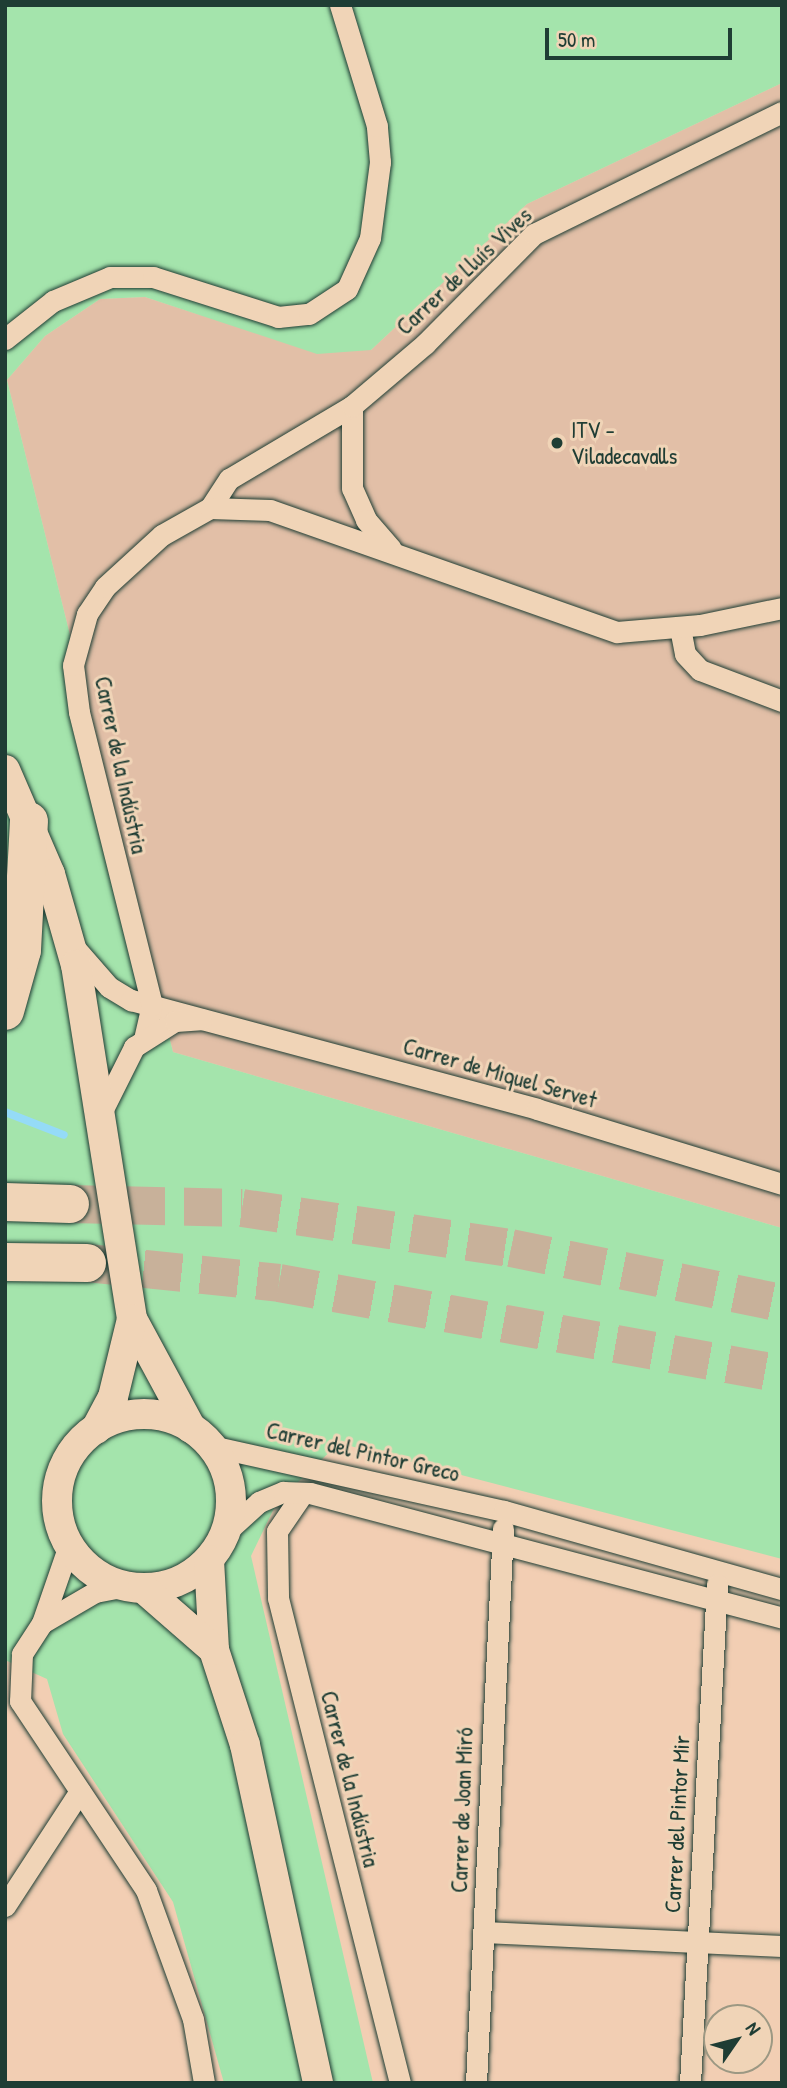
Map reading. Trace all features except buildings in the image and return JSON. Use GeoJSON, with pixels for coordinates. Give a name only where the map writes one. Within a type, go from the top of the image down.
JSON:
{"type":"FeatureCollection","features":[{"type":"Feature","properties":{"kind":"highway"},"geometry":{"type":"LineString","coordinates":[[5,1012],[23,938],[29,821]]}},
{"type":"Feature","properties":{"kind":"highway"},"geometry":{"type":"LineString","coordinates":[[5,1202],[70,1204]]}},
{"type":"Feature","properties":{"kind":"highway"},"geometry":{"type":"LineString","coordinates":[[5,1262],[87,1263]]}},
{"type":"Feature","properties":{"kind":"street"},"geometry":{"type":"LineString","coordinates":[[8,335],[75,289],[110,277],[153,277],[278,317],[309,314],[347,289],[370,238],[380,162],[377,126],[341,5]]}},
{"type":"Feature","properties":{"kind":"street","name":"Carrer de Lluís Vives"},"geometry":{"type":"LineString","coordinates":[[210,508],[229,479],[352,406],[425,344],[534,234],[782,112]]}},
{"type":"Feature","properties":{"kind":"street"},"geometry":{"type":"LineString","coordinates":[[352,406],[352,488],[366,520],[393,551]]}},
{"type":"Feature","properties":{"kind":"street"},"geometry":{"type":"LineString","coordinates":[[210,508],[280,512],[393,551],[502,596],[617,632],[680,628],[782,608]]}},
{"type":"Feature","properties":{"kind":"street","name":"Carrer de la Indústria"},"geometry":{"type":"LineString","coordinates":[[152,1005],[79,712],[73,665],[86,614],[105,587],[162,536],[210,508]]}},
{"type":"Feature","properties":{"kind":"street"},"geometry":{"type":"LineString","coordinates":[[680,628],[685,654],[700,670],[782,701]]}},
{"type":"Feature","properties":{"kind":"street"},"geometry":{"type":"LineString","coordinates":[[5,769],[29,821],[70,942],[101,1114],[132,1319],[230,1487],[226,1532]]}},
{"type":"Feature","properties":{"kind":"street","name":"Carrer de Miquel Servet"},"geometry":{"type":"LineString","coordinates":[[70,942],[109,987],[152,1005],[782,1184]]}},
{"type":"Feature","properties":{"kind":"street","name":"Carrer de Miquel Servet"},"geometry":{"type":"LineString","coordinates":[[144,1038],[152,1005]]}},
{"type":"Feature","properties":{"kind":"street","name":"Carrer de Miquel Servet"},"geometry":{"type":"LineString","coordinates":[[101,1114],[125,1056],[144,1038],[175,1021],[203,1019]]}},
{"type":"Feature","properties":{"kind":"street"},"geometry":{"type":"LineString","coordinates":[[132,1319],[113,1397],[96,1429],[70,1455],[60,1481],[59,1518],[69,1545],[93,1572],[135,1587],[214,1650]]}},
{"type":"Feature","properties":{"kind":"street"},"geometry":{"type":"LineString","coordinates":[[96,1429],[139,1414],[201,1437]]}},
{"type":"Feature","properties":{"kind":"street","name":"Carrer del Pintor Greco"},"geometry":{"type":"LineString","coordinates":[[201,1437],[504,1511],[718,1568],[782,1588]]}},
{"type":"Feature","properties":{"kind":"street"},"geometry":{"type":"LineString","coordinates":[[42,1623],[95,1592],[179,1582],[209,1560],[226,1532],[258,1502],[303,1493],[503,1540],[716,1597],[782,1618]]}},
{"type":"Feature","properties":{"kind":"street","name":"Carrer de la Indústria"},"geometry":{"type":"LineString","coordinates":[[303,1493],[277,1531],[278,1598],[400,2083]]}},
{"type":"Feature","properties":{"kind":"street"},"geometry":{"type":"LineString","coordinates":[[503,1540],[504,1511]]}},
{"type":"Feature","properties":{"kind":"street","name":"Carrer de Joan Miró"},"geometry":{"type":"LineString","coordinates":[[476,2083],[503,1540]]}},
{"type":"Feature","properties":{"kind":"street"},"geometry":{"type":"LineString","coordinates":[[69,1545],[42,1623],[22,1654],[12,1692],[30,1725],[129,1858],[163,1927],[193,2019],[204,2083]]}},
{"type":"Feature","properties":{"kind":"street"},"geometry":{"type":"LineString","coordinates":[[209,1560],[214,1650],[245,1745],[318,2083]]}},
{"type":"Feature","properties":{"kind":"street","name":"Carrer del Pintor Mir"},"geometry":{"type":"LineString","coordinates":[[690,2083],[718,1568]]}},
{"type":"Feature","properties":{"kind":"street"},"geometry":{"type":"LineString","coordinates":[[5,1906],[80,1791]]}},
{"type":"Feature","properties":{"kind":"street"},"geometry":{"type":"LineString","coordinates":[[484,1932],[782,1946]]}},
{"type":"Feature","properties":{"kind":"shaded area"},"geometry":{"type":"Polygon","coordinates":[[[782,83],[782,1228],[173,1052],[7,380],[45,336],[100,299],[145,297],[197,314],[371,350],[527,204],[782,83]]]}},
{"type":"Feature","properties":{"kind":"green space"},"geometry":{"type":"Polygon","coordinates":[[[5,5],[782,5],[782,83],[527,204],[371,350],[317,354],[145,297],[100,299],[45,336],[7,380],[173,1052],[782,1228],[782,1559],[339,1443],[277,1502],[251,1556],[373,2083],[224,2083],[173,1902],[63,1734],[47,1679],[5,1660],[5,5]]]}},
{"type":"Feature","properties":{"kind":"waterway"},"geometry":{"type":"LineString","coordinates":[[5,1112],[64,1135]]}},
{"type":"Feature","properties":{"kind":"tunnel"},"geometry":{"type":"LineString","coordinates":[[70,1204],[242,1208],[511,1248],[782,1303]]}},
{"type":"Feature","properties":{"kind":"tunnel"},"geometry":{"type":"LineString","coordinates":[[87,1263],[279,1283],[782,1374]]}},
{"type":"Feature","properties":{"kind":"place","name":"ITV - Viladecavalls"},"geometry":{"type":"Point","coordinates":[557,443]}}]}
